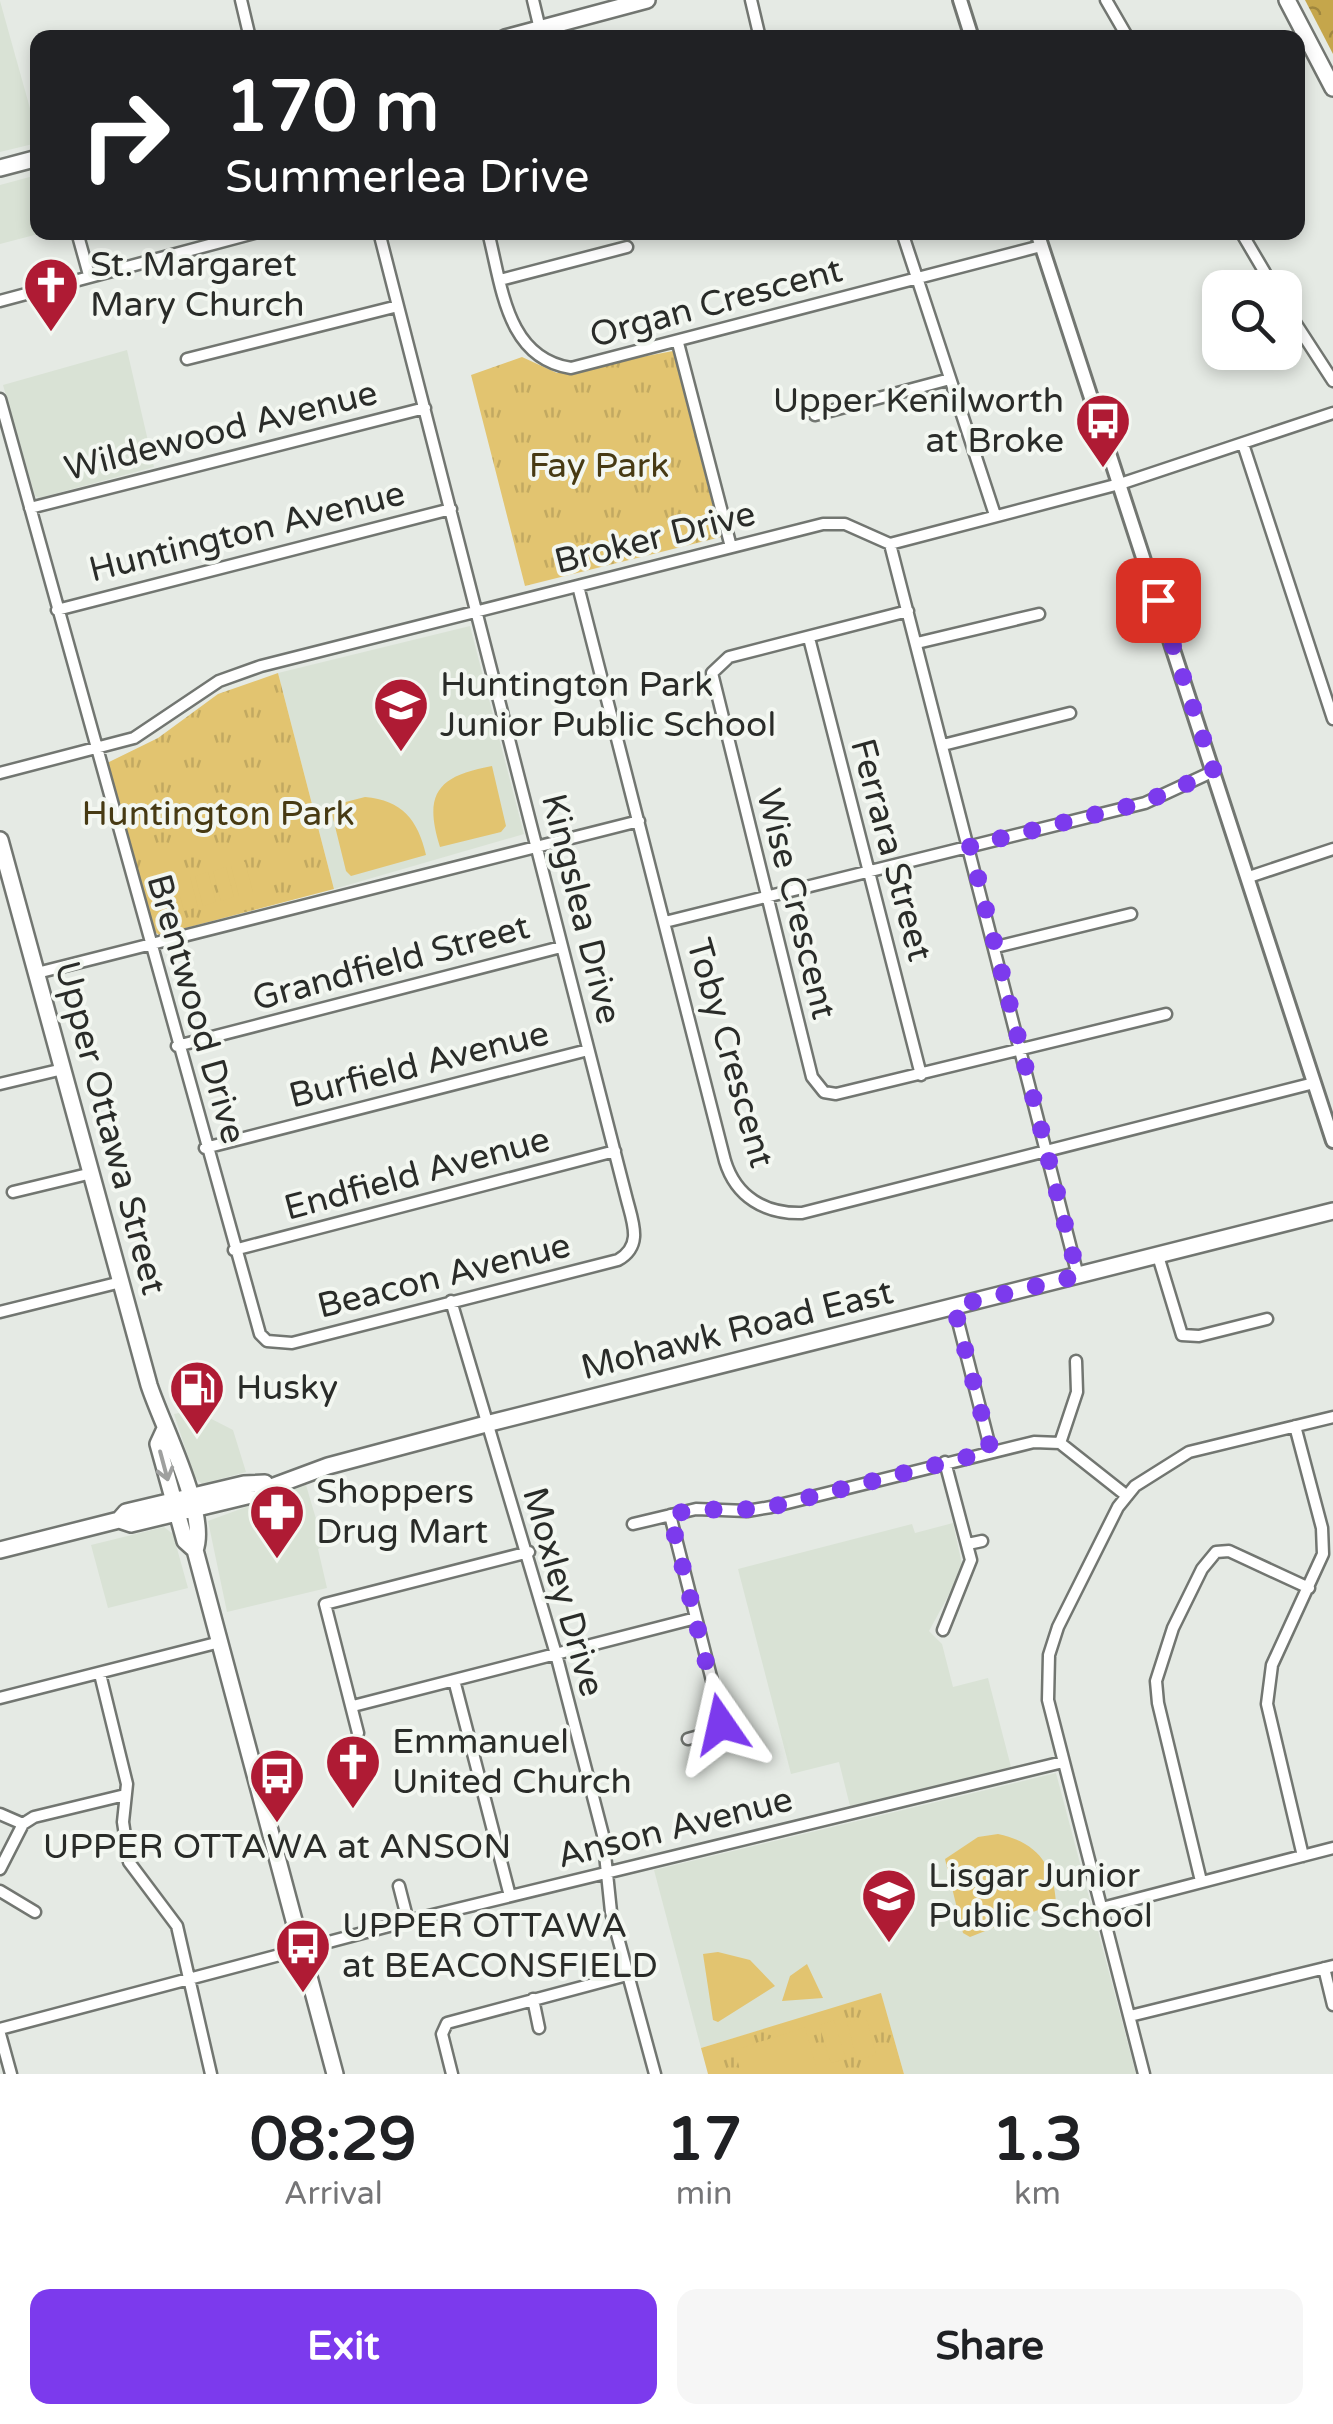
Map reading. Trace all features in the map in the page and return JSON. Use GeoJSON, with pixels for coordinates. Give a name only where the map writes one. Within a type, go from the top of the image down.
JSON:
{"type":"FeatureCollection","features":[{"type":"Feature","properties":{"kind":"main road"},"geometry":{"type":"LineString","coordinates":[[533,30],[646,0]]}},
{"type":"Feature","properties":{"kind":"main road"},"geometry":{"type":"LineString","coordinates":[[1287,0],[1303,30]]}},
{"type":"Feature","properties":{"kind":"main road"},"geometry":{"type":"LineString","coordinates":[[1305,34],[1333,88]]}},
{"type":"Feature","properties":{"kind":"main road"},"geometry":{"type":"LineString","coordinates":[[0,168],[30,160]]}},
{"type":"Feature","properties":{"kind":"main road","name":"Upper Ottawa Street"},"geometry":{"type":"LineString","coordinates":[[0,840],[164,1431],[158,1444],[200,1537],[194,1550],[335,2074]]}},
{"type":"Feature","properties":{"kind":"main road","name":"Mohawk Road East"},"geometry":{"type":"LineString","coordinates":[[0,1550],[119,1520],[126,1512],[247,1496],[274,1483],[486,1424],[1333,1211]]}},
{"type":"Feature","properties":{"kind":"street"},"geometry":{"type":"LineString","coordinates":[[242,0],[248,30]]}},
{"type":"Feature","properties":{"kind":"street"},"geometry":{"type":"LineString","coordinates":[[533,0],[540,28]]}},
{"type":"Feature","properties":{"kind":"street"},"geometry":{"type":"LineString","coordinates":[[751,0],[758,30]]}},
{"type":"Feature","properties":{"kind":"street"},"geometry":{"type":"LineString","coordinates":[[960,0],[969,30]]}},
{"type":"Feature","properties":{"kind":"street"},"geometry":{"type":"LineString","coordinates":[[1106,0],[1123,30]]}},
{"type":"Feature","properties":{"kind":"street"},"geometry":{"type":"LineString","coordinates":[[79,240],[89,276]]}},
{"type":"Feature","properties":{"kind":"street"},"geometry":{"type":"LineString","coordinates":[[0,301],[227,240]]}},
{"type":"Feature","properties":{"kind":"street","name":"Kingslea Drive"},"geometry":{"type":"LineString","coordinates":[[381,240],[634,1230],[631,1250]]}},
{"type":"Feature","properties":{"kind":"street","name":"Organ Crescent"},"geometry":{"type":"LineString","coordinates":[[490,240],[513,326],[525,346],[549,363],[588,367],[917,279],[1039,240]]}},
{"type":"Feature","properties":{"kind":"street"},"geometry":{"type":"LineString","coordinates":[[905,240],[995,515]]}},
{"type":"Feature","properties":{"kind":"street"},"geometry":{"type":"LineString","coordinates":[[1039,240],[1333,1142]]}},
{"type":"Feature","properties":{"kind":"street"},"geometry":{"type":"LineString","coordinates":[[1246,240],[1263,270]]}},
{"type":"Feature","properties":{"kind":"street"},"geometry":{"type":"LineString","coordinates":[[500,280],[627,248]]}},
{"type":"Feature","properties":{"kind":"street"},"geometry":{"type":"LineString","coordinates":[[186,359],[398,306]]}},
{"type":"Feature","properties":{"kind":"street"},"geometry":{"type":"LineString","coordinates":[[1302,333],[1333,381]]}},
{"type":"Feature","properties":{"kind":"street"},"geometry":{"type":"LineString","coordinates":[[678,342],[731,547]]}},
{"type":"Feature","properties":{"kind":"street"},"geometry":{"type":"LineString","coordinates":[[815,415],[950,379]]}},
{"type":"Feature","properties":{"kind":"street","name":"Brentwood Drive"},"geometry":{"type":"LineString","coordinates":[[0,399],[234,1250],[256,1327],[267,1341]]}},
{"type":"Feature","properties":{"kind":"street","name":"Wildewood Avenue"},"geometry":{"type":"LineString","coordinates":[[30,508],[425,408]]}},
{"type":"Feature","properties":{"kind":"street"},"geometry":{"type":"LineString","coordinates":[[1078,1276],[890,544],[1120,484],[1333,413]]}},
{"type":"Feature","properties":{"kind":"street"},"geometry":{"type":"LineString","coordinates":[[1242,444],[1333,719]]}},
{"type":"Feature","properties":{"kind":"street","name":"Huntington Avenue"},"geometry":{"type":"LineString","coordinates":[[56,610],[451,508]]}},
{"type":"Feature","properties":{"kind":"street","name":"Broker Drive"},"geometry":{"type":"LineString","coordinates":[[0,773],[146,732],[233,674],[477,611],[823,524],[855,527],[890,544]]}},
{"type":"Feature","properties":{"kind":"street","name":"Toby Crescent"},"geometry":{"type":"LineString","coordinates":[[578,586],[728,1172],[739,1189],[760,1206],[786,1214],[802,1213],[1314,1083]]}},
{"type":"Feature","properties":{"kind":"street","name":"Wise Crescent"},"geometry":{"type":"LineString","coordinates":[[908,612],[729,656],[712,673],[812,1077],[818,1088],[836,1094],[1166,1014]]}},
{"type":"Feature","properties":{"kind":"street"},"geometry":{"type":"LineString","coordinates":[[916,643],[1039,614]]}},
{"type":"Feature","properties":{"kind":"street","name":"Ferrara Street"},"geometry":{"type":"LineString","coordinates":[[810,638],[921,1074]]}},
{"type":"Feature","properties":{"kind":"street"},"geometry":{"type":"LineString","coordinates":[[944,744],[1070,713]]}},
{"type":"Feature","properties":{"kind":"street"},"geometry":{"type":"LineString","coordinates":[[665,922],[1145,802],[1214,772]]}},
{"type":"Feature","properties":{"kind":"street"},"geometry":{"type":"LineString","coordinates":[[36,973],[639,822]]}},
{"type":"Feature","properties":{"kind":"street"},"geometry":{"type":"LineString","coordinates":[[1249,877],[1333,850]]}},
{"type":"Feature","properties":{"kind":"street"},"geometry":{"type":"LineString","coordinates":[[996,947],[1131,914]]}},
{"type":"Feature","properties":{"kind":"street","name":"Grandfield Street"},"geometry":{"type":"LineString","coordinates":[[178,1046],[561,947]]}},
{"type":"Feature","properties":{"kind":"street","name":"Burfield Avenue"},"geometry":{"type":"LineString","coordinates":[[206,1148],[588,1050]]}},
{"type":"Feature","properties":{"kind":"street"},"geometry":{"type":"LineString","coordinates":[[0,1084],[63,1069]]}},
{"type":"Feature","properties":{"kind":"street","name":"Endfield Avenue"},"geometry":{"type":"LineString","coordinates":[[234,1250],[614,1151]]}},
{"type":"Feature","properties":{"kind":"street"},"geometry":{"type":"LineString","coordinates":[[13,1192],[92,1172]]}},
{"type":"Feature","properties":{"kind":"street","name":"Beacon Avenue"},"geometry":{"type":"LineString","coordinates":[[267,1341],[292,1342],[612,1262],[631,1250]]}},
{"type":"Feature","properties":{"kind":"street"},"geometry":{"type":"LineString","coordinates":[[1158,1256],[1182,1334],[1199,1336],[1268,1319]]}},
{"type":"Feature","properties":{"kind":"street"},"geometry":{"type":"LineString","coordinates":[[0,1312],[121,1282]]}},
{"type":"Feature","properties":{"kind":"street","name":"Moxley Drive"},"geometry":{"type":"LineString","coordinates":[[451,1301],[486,1424],[529,1552],[602,1828],[610,1905],[654,2074]]}},
{"type":"Feature","properties":{"kind":"street"},"geometry":{"type":"LineString","coordinates":[[954,1306],[991,1451]]}},
{"type":"Feature","properties":{"kind":"street"},"geometry":{"type":"LineString","coordinates":[[1060,1443],[1076,1392],[1076,1361]]}},
{"type":"Feature","properties":{"kind":"street"},"geometry":{"type":"LineString","coordinates":[[1144,2074],[1047,1693],[1048,1655],[1101,1539],[1128,1496],[1151,1472],[1189,1452],[1333,1417]]}},
{"type":"Feature","properties":{"kind":"street"},"geometry":{"type":"LineString","coordinates":[[1295,1426],[1324,1543],[1309,1588],[1272,1665],[1268,1692],[1303,1856]]}},
{"type":"Feature","properties":{"kind":"street"},"geometry":{"type":"LineString","coordinates":[[633,1524],[696,1508],[746,1512],[771,1507],[1034,1442],[1060,1443],[1128,1496]]}},
{"type":"Feature","properties":{"kind":"street"},"geometry":{"type":"LineString","coordinates":[[943,1630],[970,1568],[968,1544],[945,1462]]}},
{"type":"Feature","properties":{"kind":"street"},"geometry":{"type":"LineString","coordinates":[[670,1515],[722,1720],[714,1732],[688,1739]]}},
{"type":"Feature","properties":{"kind":"street"},"geometry":{"type":"LineString","coordinates":[[968,1544],[982,1541]]}},
{"type":"Feature","properties":{"kind":"street"},"geometry":{"type":"LineString","coordinates":[[1202,1880],[1158,1703],[1160,1659],[1203,1566],[1216,1552],[1229,1551],[1309,1588]]}},
{"type":"Feature","properties":{"kind":"street"},"geometry":{"type":"LineString","coordinates":[[358,1733],[324,1604],[529,1552]]}},
{"type":"Feature","properties":{"kind":"street"},"geometry":{"type":"LineString","coordinates":[[353,1706],[696,1618]]}},
{"type":"Feature","properties":{"kind":"street"},"geometry":{"type":"LineString","coordinates":[[0,1698],[220,1642]]}},
{"type":"Feature","properties":{"kind":"street"},"geometry":{"type":"LineString","coordinates":[[100,1674],[127,1784],[124,1841],[129,1862],[170,1911],[211,2074]]}},
{"type":"Feature","properties":{"kind":"street"},"geometry":{"type":"LineString","coordinates":[[454,1680],[510,1896]]}},
{"type":"Feature","properties":{"kind":"street","name":"Anson Avenue"},"geometry":{"type":"LineString","coordinates":[[0,2031],[408,1921],[1063,1762]]}},
{"type":"Feature","properties":{"kind":"street"},"geometry":{"type":"LineString","coordinates":[[0,1869],[22,1824],[34,1816],[125,1796]]}},
{"type":"Feature","properties":{"kind":"street"},"geometry":{"type":"LineString","coordinates":[[0,1814],[22,1824]]}},
{"type":"Feature","properties":{"kind":"street"},"geometry":{"type":"LineString","coordinates":[[1102,1908],[1333,1848]]}},
{"type":"Feature","properties":{"kind":"street"},"geometry":{"type":"LineString","coordinates":[[399,1886],[408,1921]]}},
{"type":"Feature","properties":{"kind":"street"},"geometry":{"type":"LineString","coordinates":[[0,1891],[35,1912]]}},
{"type":"Feature","properties":{"kind":"street"},"geometry":{"type":"LineString","coordinates":[[1130,2016],[1329,1967],[1333,2005]]}},
{"type":"Feature","properties":{"kind":"street"},"geometry":{"type":"LineString","coordinates":[[452,2074],[442,2034],[446,2023],[627,1975]]}},
{"type":"Feature","properties":{"kind":"street"},"geometry":{"type":"LineString","coordinates":[[534,1999],[539,2028]]}},
{"type":"Feature","properties":{"kind":"street"},"geometry":{"type":"LineString","coordinates":[[0,2031],[11,2074]]}},
{"type":"Feature","properties":{"kind":"shaded area"},"geometry":{"type":"Polygon","coordinates":[[[0,1],[30,108],[30,145],[0,152],[0,1]]]}},
{"type":"Feature","properties":{"kind":"shaded area"},"geometry":{"type":"Polygon","coordinates":[[[30,177],[30,236],[0,244],[0,185],[30,177]]]}},
{"type":"Feature","properties":{"kind":"shaded area"},"geometry":{"type":"Polygon","coordinates":[[[127,350],[154,467],[35,496],[3,385],[127,350]]]}},
{"type":"Feature","properties":{"kind":"shaded area","name":"Huntington Park Junior Public School"},"geometry":{"type":"Polygon","coordinates":[[[470,626],[524,834],[334,889],[278,673],[470,626]]]}},
{"type":"Feature","properties":{"kind":"shaded area"},"geometry":{"type":"Polygon","coordinates":[[[194,1410],[233,1430],[246,1472],[202,1484],[195,1478],[174,1414],[194,1410]]]}},
{"type":"Feature","properties":{"kind":"shaded area"},"geometry":{"type":"Polygon","coordinates":[[[306,1485],[324,1546],[318,1549],[327,1588],[227,1612],[208,1521],[306,1485]]]}},
{"type":"Feature","properties":{"kind":"shaded area"},"geometry":{"type":"Polygon","coordinates":[[[953,1523],[963,1569],[929,1631],[942,1644],[953,1687],[988,1678],[1011,1767],[850,1806],[839,1762],[791,1774],[738,1569],[912,1524],[915,1533],[953,1523]]]}},
{"type":"Feature","properties":{"kind":"shaded area"},"geometry":{"type":"Polygon","coordinates":[[[164,1527],[173,1534],[188,1588],[108,1608],[91,1545],[164,1527]]]}},
{"type":"Feature","properties":{"kind":"shaded area","name":"Lisgar Junior Public School"},"geometry":{"type":"Polygon","coordinates":[[[1056,1773],[1136,2074],[904,2074],[881,1994],[701,2048],[654,1870],[1056,1773]]]}},
{"type":"Feature","properties":{"kind":"green space"},"geometry":{"type":"Polygon","coordinates":[[[1305,0],[1333,0],[1333,54],[1305,0]]]}},
{"type":"Feature","properties":{"kind":"green space","name":"Fay Park"},"geometry":{"type":"Polygon","coordinates":[[[673,351],[721,537],[525,586],[471,375],[522,357],[557,373],[673,351]]]}},
{"type":"Feature","properties":{"kind":"green space","name":"Huntington Park"},"geometry":{"type":"Polygon","coordinates":[[[278,673],[334,889],[159,935],[153,930],[107,763],[158,738],[218,694],[278,673]]]}},
{"type":"Feature","properties":{"kind":"green space"},"geometry":{"type":"Polygon","coordinates":[[[492,766],[506,826],[501,832],[440,847],[433,813],[439,790],[459,775],[492,766]]]}},
{"type":"Feature","properties":{"kind":"green space"},"geometry":{"type":"Polygon","coordinates":[[[365,797],[389,802],[406,814],[426,855],[351,876],[346,871],[330,806],[365,797]]]}},
{"type":"Feature","properties":{"kind":"green space"},"geometry":{"type":"Polygon","coordinates":[[[245,862],[253,892],[239,896],[231,866],[245,862]]]}},
{"type":"Feature","properties":{"kind":"green space"},"geometry":{"type":"Polygon","coordinates":[[[226,867],[234,897],[221,901],[213,871],[226,867]]]}},
{"type":"Feature","properties":{"kind":"green space"},"geometry":{"type":"Polygon","coordinates":[[[208,872],[216,902],[203,906],[195,876],[208,872]]]}},
{"type":"Feature","properties":{"kind":"green space"},"geometry":{"type":"Polygon","coordinates":[[[190,877],[198,907],[184,911],[176,881],[190,877]]]}},
{"type":"Feature","properties":{"kind":"green space"},"geometry":{"type":"Polygon","coordinates":[[[998,1834],[1023,1843],[1040,1857],[1051,1877],[1056,1903],[970,1937],[963,1933],[945,1859],[978,1837],[998,1834]]]}},
{"type":"Feature","properties":{"kind":"green space"},"geometry":{"type":"Polygon","coordinates":[[[718,1952],[750,1960],[775,1986],[718,2022],[713,2020],[703,1954],[718,1952]]]}},
{"type":"Feature","properties":{"kind":"green space"},"geometry":{"type":"Polygon","coordinates":[[[807,1964],[823,1998],[782,2001],[790,1976],[807,1964]]]}},
{"type":"Feature","properties":{"kind":"green space"},"geometry":{"type":"Polygon","coordinates":[[[881,1993],[904,2074],[708,2074],[701,2048],[881,1993]]]}},
{"type":"Feature","properties":{"kind":"green space"},"geometry":{"type":"Polygon","coordinates":[[[866,2017],[876,2055],[857,2060],[847,2022],[866,2017]]]}},
{"type":"Feature","properties":{"kind":"green space"},"geometry":{"type":"Polygon","coordinates":[[[834,2020],[846,2059],[831,2063],[819,2025],[834,2020]]]}},
{"type":"Feature","properties":{"kind":"green space"},"geometry":{"type":"Polygon","coordinates":[[[805,2027],[818,2074],[741,2074],[735,2050],[805,2027]]]}},
{"type":"Feature","properties":{"kind":"place","name":"St. Margaret Mary Church"},"geometry":{"type":"Point","coordinates":[51,334]}},
{"type":"Feature","properties":{"kind":"place","name":"Upper Kenilworth at Broke"},"geometry":{"type":"Point","coordinates":[1103,470]}},
{"type":"Feature","properties":{"kind":"place","name":"Huntington Park Junior Public School"},"geometry":{"type":"Point","coordinates":[401,754]}},
{"type":"Feature","properties":{"kind":"place","name":"Husky"},"geometry":{"type":"Point","coordinates":[197,1437]}},
{"type":"Feature","properties":{"kind":"place","name":"Shoppers Drug Mart"},"geometry":{"type":"Point","coordinates":[277,1561]}},
{"type":"Feature","properties":{"kind":"place","name":"Emmanuel United Church"},"geometry":{"type":"Point","coordinates":[353,1811]}},
{"type":"Feature","properties":{"kind":"place","name":"UPPER OTTAWA at ANSON"},"geometry":{"type":"Point","coordinates":[277,1825]}},
{"type":"Feature","properties":{"kind":"place","name":"Lisgar Junior Public School"},"geometry":{"type":"Point","coordinates":[889,1945]}},
{"type":"Feature","properties":{"kind":"place","name":"UPPER OTTAWA at BEACONSFIELD"},"geometry":{"type":"Point","coordinates":[303,1995]}},
{"type":"Feature","properties":{"kind":"route"},"geometry":{"type":"LineString","coordinates":[[721,1724],[720,1706],[670,1515],[696,1508],[746,1512],[991,1451],[954,1306],[1078,1276],[970,846],[1145,802],[1214,772],[1158,600]]}}]}
